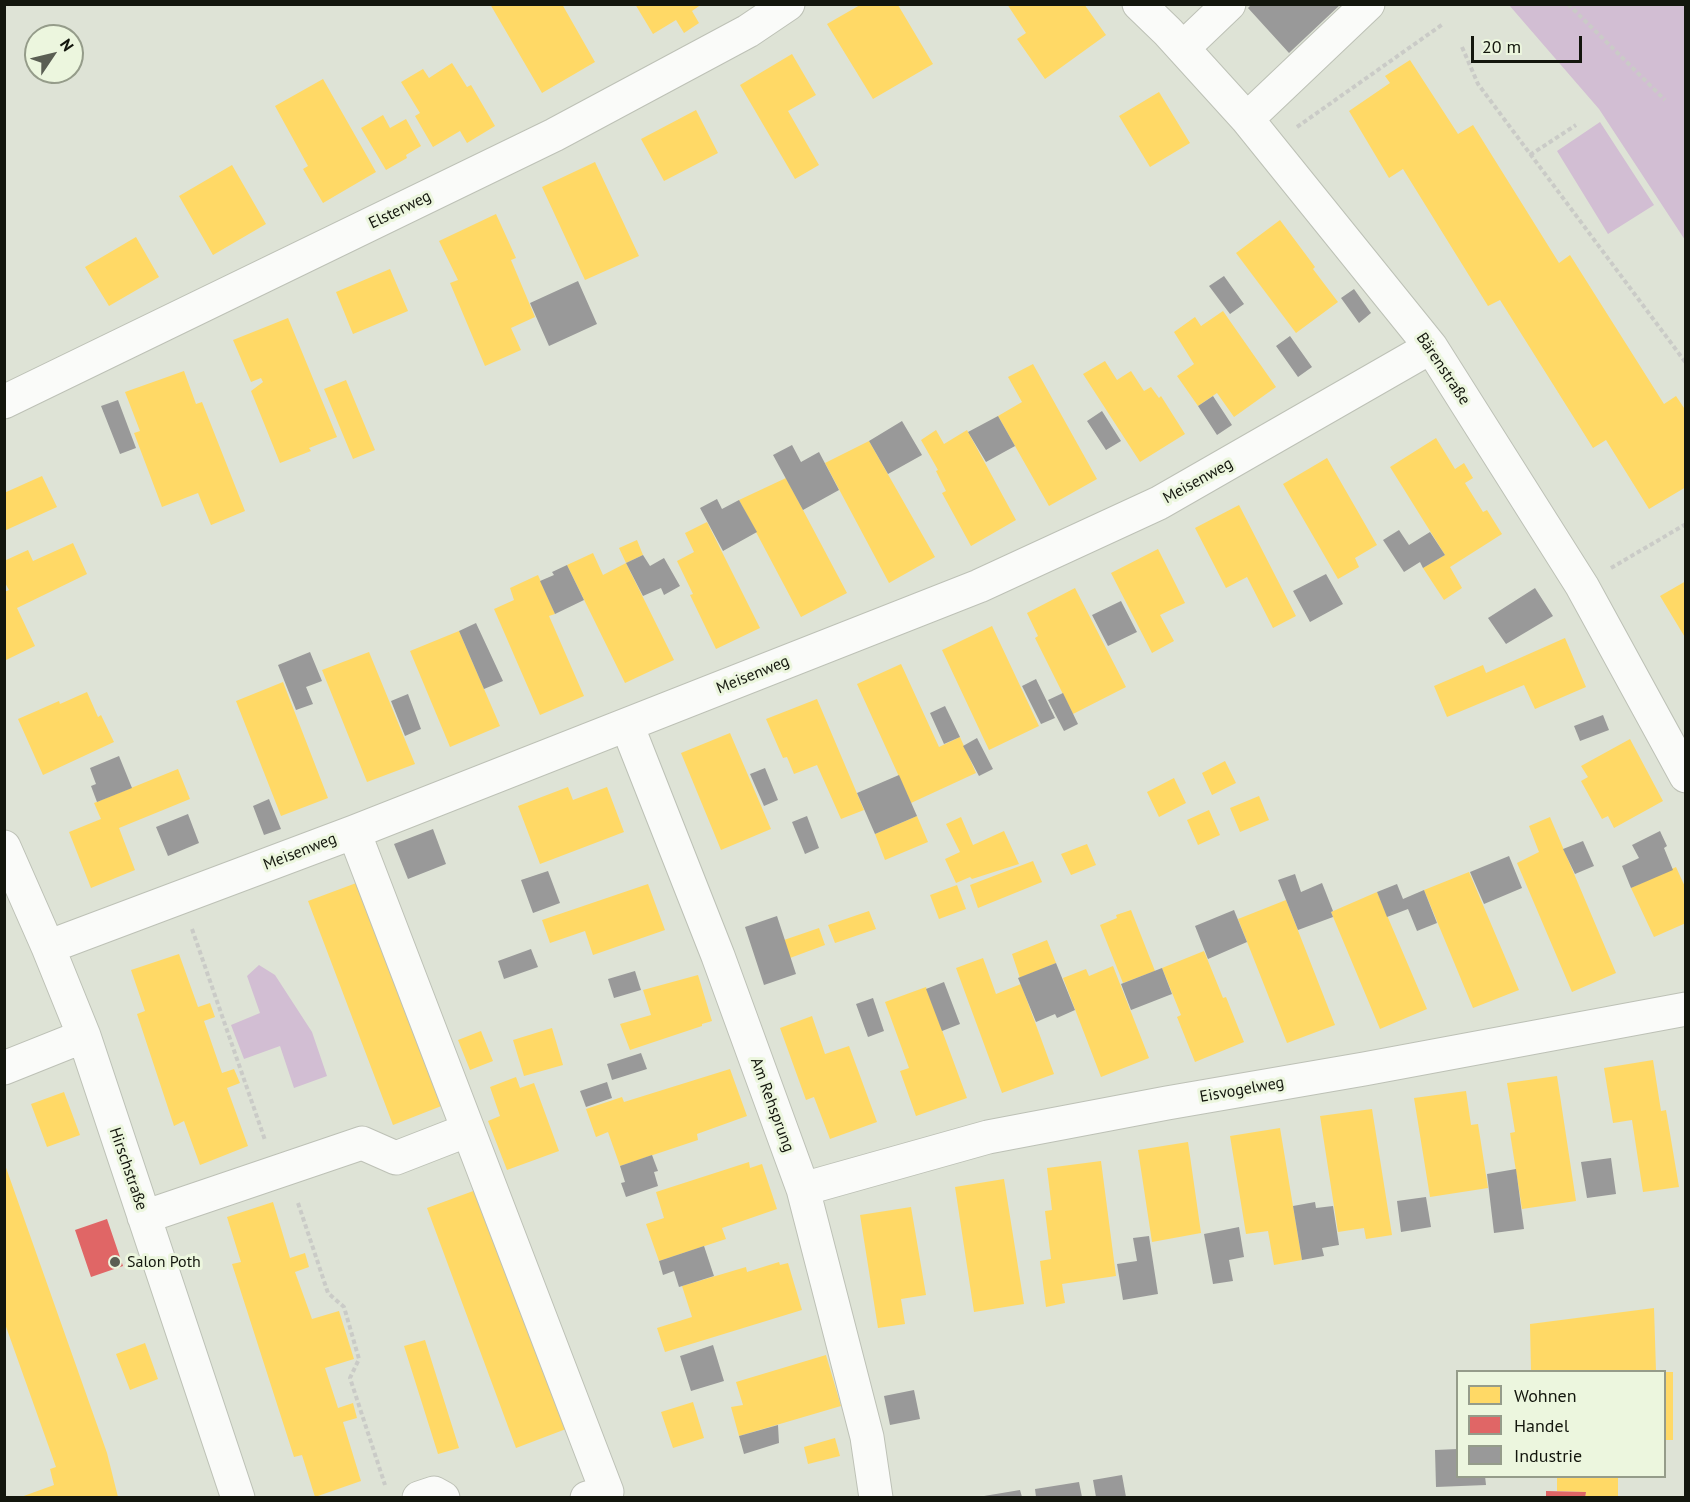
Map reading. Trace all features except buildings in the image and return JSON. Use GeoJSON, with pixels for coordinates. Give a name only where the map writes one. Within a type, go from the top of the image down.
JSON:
{"type":"FeatureCollection","features":[{"type":"Feature","properties":{"kind":"street","name":"Elsterweg"},"geometry":{"type":"LineString","coordinates":[[4,402],[554,135],[748,31],[788,4]]}},
{"type":"Feature","properties":{"kind":"street","name":"Bärenstraße"},"geometry":{"type":"LineString","coordinates":[[1139,4],[1247,118],[1431,347],[1582,586],[1686,776]]}},
{"type":"Feature","properties":{"kind":"street"},"geometry":{"type":"LineString","coordinates":[[1183,48],[1229,4]]}},
{"type":"Feature","properties":{"kind":"street"},"geometry":{"type":"LineString","coordinates":[[1247,118],[1368,4]]}},
{"type":"Feature","properties":{"kind":"street","name":"Meisenweg"},"geometry":{"type":"LineString","coordinates":[[48,947],[354,832],[979,586],[1159,503],[1431,347]]}},
{"type":"Feature","properties":{"kind":"street","name":"Am Rehsprung"},"geometry":{"type":"LineString","coordinates":[[627,725],[718,956],[803,1189],[867,1437],[876,1497]]}},
{"type":"Feature","properties":{"kind":"street"},"geometry":{"type":"LineString","coordinates":[[354,832],[607,1492],[587,1497]]}},
{"type":"Feature","properties":{"kind":"street","name":"Hirschstraße"},"geometry":{"type":"LineString","coordinates":[[4,847],[84,1036],[238,1497]]}},
{"type":"Feature","properties":{"kind":"street","name":"Eisvogelweg"},"geometry":{"type":"LineString","coordinates":[[803,1189],[988,1137],[1686,1009]]}},
{"type":"Feature","properties":{"kind":"street"},"geometry":{"type":"LineString","coordinates":[[4,1068],[84,1036]]}},
{"type":"Feature","properties":{"kind":"street"},"geometry":{"type":"LineString","coordinates":[[144,1217],[362,1143],[396,1158],[468,1130]]}},
{"type":"Feature","properties":{"kind":"street"},"geometry":{"type":"LineString","coordinates":[[419,1497],[434,1493],[443,1497]]}},
{"type":"Feature","properties":{"kind":"path"},"geometry":{"type":"LineString","coordinates":[[1568,4],[1665,100]]}},
{"type":"Feature","properties":{"kind":"path"},"geometry":{"type":"LineString","coordinates":[[1269,146],[1443,24]]}},
{"type":"Feature","properties":{"kind":"path"},"geometry":{"type":"LineString","coordinates":[[1462,47],[1478,84],[1686,363]]}},
{"type":"Feature","properties":{"kind":"path"},"geometry":{"type":"LineString","coordinates":[[1530,154],[1576,125]]}},
{"type":"Feature","properties":{"kind":"path"},"geometry":{"type":"LineString","coordinates":[[1613,567],[1686,524]]}},
{"type":"Feature","properties":{"kind":"path"},"geometry":{"type":"LineString","coordinates":[[181,897],[328,1293],[344,1306],[359,1359],[350,1378],[386,1487]]}},
{"type":"Feature","properties":{"kind":"shaded area"},"geometry":{"type":"Polygon","coordinates":[[[1509,5],[1685,5],[1685,240],[1599,109],[1509,5]]]}},
{"type":"Feature","properties":{"kind":"shaded area"},"geometry":{"type":"Polygon","coordinates":[[[1600,122],[1654,205],[1608,234],[1557,151],[1600,122]]]}},
{"type":"Feature","properties":{"kind":"shaded area"},"geometry":{"type":"Polygon","coordinates":[[[259,965],[275,975],[312,1032],[327,1076],[294,1088],[280,1046],[244,1059],[231,1025],[260,1013],[247,976],[259,965]]]}},
{"type":"Feature","properties":{"kind":"place","name":"Salon Poth"},"geometry":{"type":"Point","coordinates":[115,1262]}}]}
